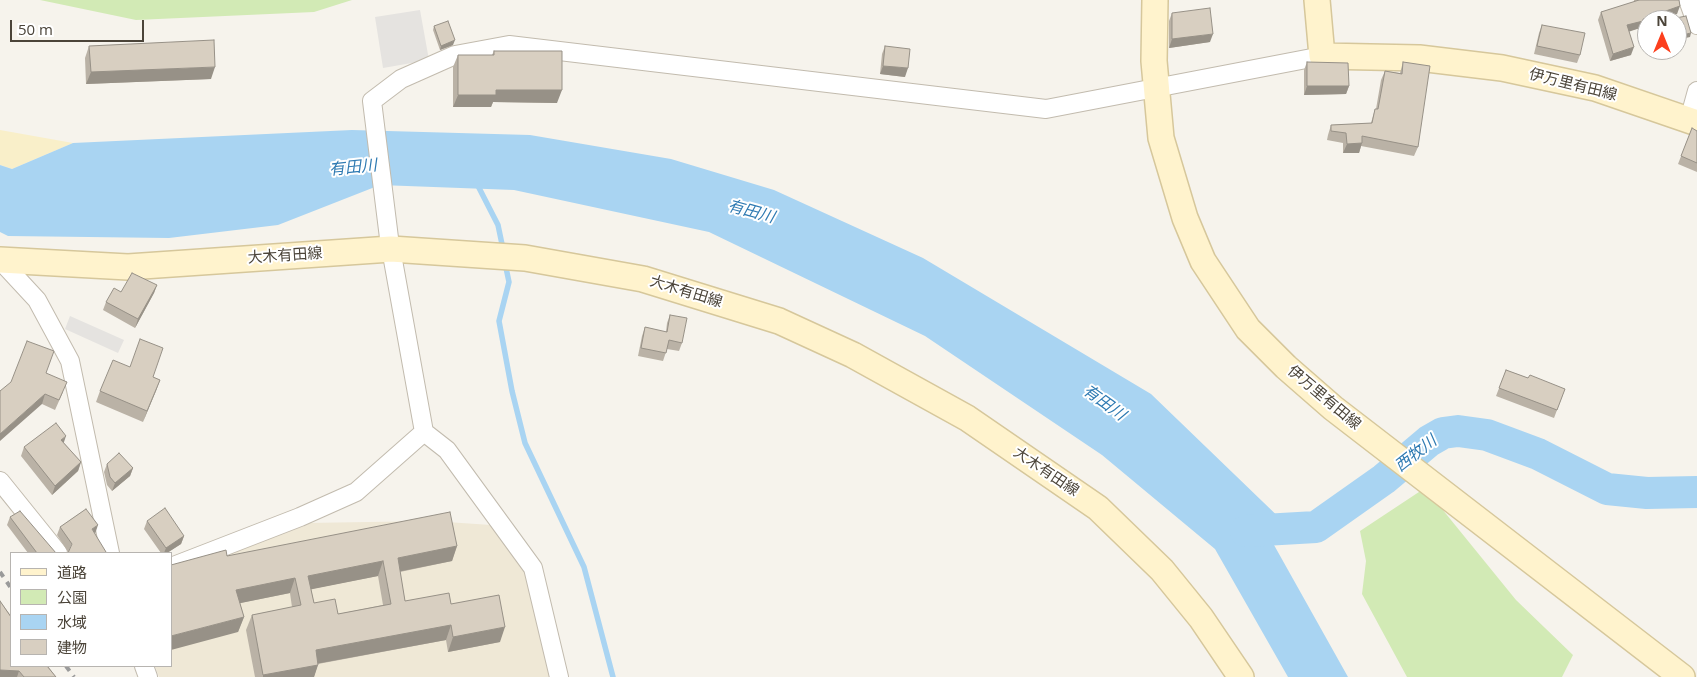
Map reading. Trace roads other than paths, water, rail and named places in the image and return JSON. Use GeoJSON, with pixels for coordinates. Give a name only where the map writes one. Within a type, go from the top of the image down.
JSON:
{"type":"FeatureCollection","features":[{"type":"Feature","properties":{"kind":"main road","name":"伊万里有田線"},"geometry":{"type":"LineString","coordinates":[[1155,0],[1155,89],[1161,138],[1185,218],[1203,260],[1248,329],[1286,367],[1382,446],[1682,677]]}},
{"type":"Feature","properties":{"kind":"main road"},"geometry":{"type":"LineString","coordinates":[[1317,0],[1322,56]]}},
{"type":"Feature","properties":{"kind":"main road","name":"伊万里有田線"},"geometry":{"type":"LineString","coordinates":[[1322,56],[1420,58],[1502,68],[1595,88],[1693,122]]}},
{"type":"Feature","properties":{"kind":"main road","name":"大木有田線"},"geometry":{"type":"LineString","coordinates":[[0,260],[128,267],[391,249],[525,258],[642,279],[779,321],[853,355],[967,418],[1098,508],[1162,570],[1201,618],[1241,677]]}},
{"type":"Feature","properties":{"kind":"street"},"geometry":{"type":"LineString","coordinates":[[1688,0],[1697,25]]}},
{"type":"Feature","properties":{"kind":"street"},"geometry":{"type":"LineString","coordinates":[[559,677],[533,568],[447,450],[424,432],[391,249],[372,101],[401,79],[455,55],[509,45],[1046,109],[1322,56]]}},
{"type":"Feature","properties":{"kind":"street"},"geometry":{"type":"LineString","coordinates":[[1693,122],[1697,91]]}},
{"type":"Feature","properties":{"kind":"street"},"geometry":{"type":"LineString","coordinates":[[0,260],[37,300],[70,361],[110,552]]}},
{"type":"Feature","properties":{"kind":"street"},"geometry":{"type":"LineString","coordinates":[[172,567],[300,517],[356,492],[424,432]]}},
{"type":"Feature","properties":{"kind":"street"},"geometry":{"type":"LineString","coordinates":[[3,491],[57,552]]}},
{"type":"Feature","properties":{"kind":"water","name":"有田川"},"geometry":{"type":"Polygon","coordinates":[[[352,130],[530,135],[671,159],[774,190],[923,258],[1151,394],[1290,528],[1274,545],[1348,677],[1288,677],[1215,549],[1102,455],[925,336],[709,232],[514,190],[380,185],[278,225],[169,238],[8,236],[0,232],[0,165],[12,169],[73,143],[352,130]]]}},
{"type":"Feature","properties":{"kind":"waterway"},"geometry":{"type":"LineString","coordinates":[[476,182],[498,225],[503,249]]}},
{"type":"Feature","properties":{"kind":"waterway"},"geometry":{"type":"LineString","coordinates":[[505,263],[509,282],[499,321],[512,391],[525,443],[584,567],[613,677]]}},
{"type":"Feature","properties":{"kind":"waterway","name":"西牧川"},"geometry":{"type":"LineString","coordinates":[[1246,531],[1316,527],[1384,479],[1429,441],[1443,433],[1458,431],[1487,435],[1538,454],[1607,489],[1647,493],[1697,492]]}},
{"type":"Feature","properties":{"kind":"railway"},"geometry":{"type":"LineString","coordinates":[[0,572],[10,587]]}},
{"type":"Feature","properties":{"kind":"railway"},"geometry":{"type":"LineString","coordinates":[[67,667],[74,677]]}}]}
